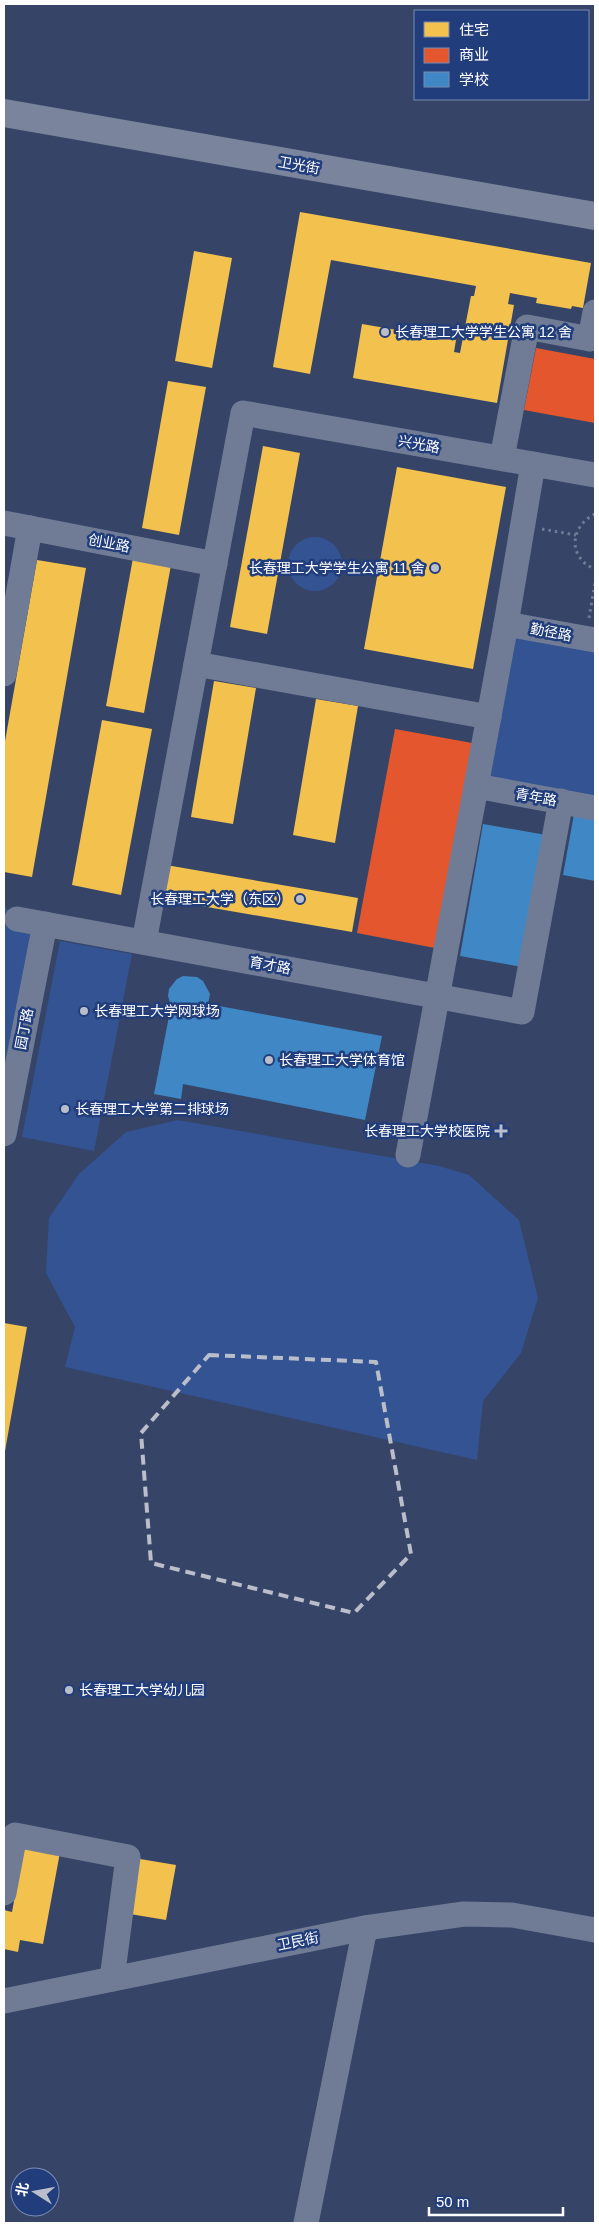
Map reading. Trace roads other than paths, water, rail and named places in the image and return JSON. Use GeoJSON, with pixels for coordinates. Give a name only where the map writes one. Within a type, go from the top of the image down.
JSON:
{"type":"FeatureCollection","features":[{"type":"Feature","properties":{"kind":"main road","name":"卫光街"},"geometry":{"type":"LineString","coordinates":[[4,113],[595,216]]}},
{"type":"Feature","properties":{"kind":"street"},"geometry":{"type":"LineString","coordinates":[[502,458],[527,327],[590,339],[595,312]]}},
{"type":"Feature","properties":{"kind":"street","name":"兴光路"},"geometry":{"type":"LineString","coordinates":[[215,564],[243,413],[595,475]]}},
{"type":"Feature","properties":{"kind":"street"},"geometry":{"type":"LineString","coordinates":[[408,1154],[506,624],[533,464]]}},
{"type":"Feature","properties":{"kind":"street","name":"创业路"},"geometry":{"type":"LineString","coordinates":[[4,523],[215,564]]}},
{"type":"Feature","properties":{"kind":"street"},"geometry":{"type":"LineString","coordinates":[[4,674],[30,528]]}},
{"type":"Feature","properties":{"kind":"street"},"geometry":{"type":"LineString","coordinates":[[144,942],[215,564]]}},
{"type":"Feature","properties":{"kind":"street","name":"勤径路"},"geometry":{"type":"LineString","coordinates":[[506,624],[590,639]]}},
{"type":"Feature","properties":{"kind":"street"},"geometry":{"type":"LineString","coordinates":[[196,664],[489,717]]}},
{"type":"Feature","properties":{"kind":"street","name":"青年路"},"geometry":{"type":"LineString","coordinates":[[476,786],[595,808]]}},
{"type":"Feature","properties":{"kind":"street","name":"育才路"},"geometry":{"type":"LineString","coordinates":[[8,917],[522,1012],[561,801]]}},
{"type":"Feature","properties":{"kind":"street","name":"园丁路"},"geometry":{"type":"LineString","coordinates":[[4,1134],[45,924]]}},
{"type":"Feature","properties":{"kind":"street"},"geometry":{"type":"LineString","coordinates":[[4,1893],[9,1835],[128,1857],[112,1979]]}},
{"type":"Feature","properties":{"kind":"street","name":"卫民街"},"geometry":{"type":"LineString","coordinates":[[4,2002],[365,1928],[464,1914],[512,1915],[595,1930]]}},
{"type":"Feature","properties":{"kind":"street"},"geometry":{"type":"LineString","coordinates":[[306,2223],[365,1928]]}},
{"type":"Feature","properties":{"kind":"place","name":"长春理工大学学生公寓 12 舍"},"geometry":{"type":"Point","coordinates":[385,332]}},
{"type":"Feature","properties":{"kind":"place","name":"长春理工大学学生公寓 11 舍"},"geometry":{"type":"Point","coordinates":[435,568]}},
{"type":"Feature","properties":{"kind":"place","name":"长春理工大学（东区）"},"geometry":{"type":"Point","coordinates":[300,899]}},
{"type":"Feature","properties":{"kind":"place","name":"长春理工大学网球场"},"geometry":{"type":"Point","coordinates":[84,1011]}},
{"type":"Feature","properties":{"kind":"place","name":"长春理工大学体育馆"},"geometry":{"type":"Point","coordinates":[269,1060]}},
{"type":"Feature","properties":{"kind":"place","name":"长春理工大学第二排球场"},"geometry":{"type":"Point","coordinates":[65,1109]}},
{"type":"Feature","properties":{"kind":"place","name":"长春理工大学校医院"},"geometry":{"type":"Point","coordinates":[501,1131]}},
{"type":"Feature","properties":{"kind":"place","name":"长春理工大学幼儿园"},"geometry":{"type":"Point","coordinates":[69,1690]}}]}
